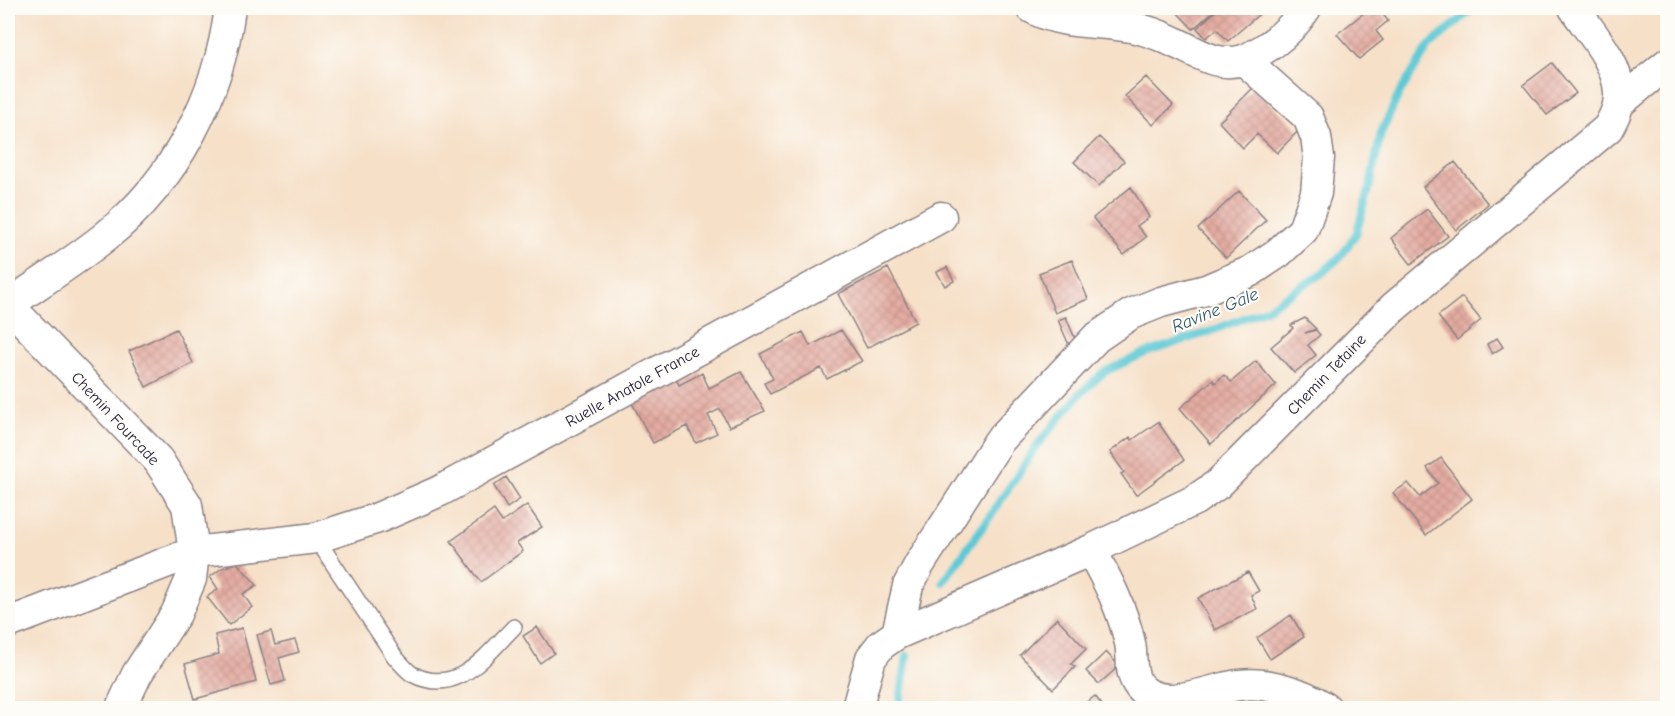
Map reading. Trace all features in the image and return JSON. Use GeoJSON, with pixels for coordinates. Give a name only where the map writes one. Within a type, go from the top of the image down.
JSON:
{"type":"FeatureCollection","features":[{"type":"Feature","properties":{"kind":"street"},"geometry":{"type":"LineString","coordinates":[[8,305],[107,236],[141,203],[170,170],[194,127],[213,78],[226,42],[230,8]]}},
{"type":"Feature","properties":{"kind":"street"},"geometry":{"type":"LineString","coordinates":[[1032,8],[1054,17],[1110,23],[1144,30],[1209,60],[1228,62],[1244,60],[1275,42],[1295,24],[1306,8]]}},
{"type":"Feature","properties":{"kind":"street"},"geometry":{"type":"LineString","coordinates":[[1574,8],[1613,70],[1619,93],[1618,104]]}},
{"type":"Feature","properties":{"kind":"street"},"geometry":{"type":"LineString","coordinates":[[897,634],[908,586],[919,565],[999,441],[1096,338],[1131,314],[1161,302],[1206,290],[1251,271],[1303,230],[1316,193],[1319,158],[1316,137],[1308,117],[1244,60]]}},
{"type":"Feature","properties":{"kind":"street"},"geometry":{"type":"LineString","coordinates":[[1618,104],[1668,63]]}},
{"type":"Feature","properties":{"kind":"street","name":"Chemin Tetaine"},"geometry":{"type":"LineString","coordinates":[[856,708],[871,658],[881,645],[897,634],[1091,550],[1195,500],[1218,484],[1394,307],[1608,128],[1616,114],[1618,104]]}},
{"type":"Feature","properties":{"kind":"street","name":"Ruelle Anatole France"},"geometry":{"type":"LineString","coordinates":[[8,623],[194,552],[316,538],[378,518],[440,491],[941,217]]}},
{"type":"Feature","properties":{"kind":"street","name":"Chemin Fourcade"},"geometry":{"type":"LineString","coordinates":[[8,305],[158,460],[187,505],[194,552],[191,579],[176,614],[137,674],[121,708]]}},
{"type":"Feature","properties":{"kind":"street"},"geometry":{"type":"LineString","coordinates":[[1091,550],[1116,597],[1130,645],[1131,672],[1138,685],[1150,695],[1166,699],[1184,699],[1240,684],[1266,685],[1314,700],[1326,708]]}},
{"type":"Feature","properties":{"kind":"lane"},"geometry":{"type":"LineString","coordinates":[[316,538],[395,657],[410,673],[431,681],[449,681],[470,671],[514,627]]}},
{"type":"Feature","properties":{"kind":"building"},"geometry":{"type":"Polygon","coordinates":[[[1173,8],[1217,8],[1193,29],[1173,8]]]}},
{"type":"Feature","properties":{"kind":"building"},"geometry":{"type":"Polygon","coordinates":[[[1219,8],[1265,9],[1228,41],[1217,29],[1206,38],[1197,28],[1219,8]]]}},
{"type":"Feature","properties":{"kind":"building"},"geometry":{"type":"Polygon","coordinates":[[[1370,8],[1378,8],[1388,21],[1376,31],[1383,40],[1359,59],[1337,34],[1370,8]]]}},
{"type":"Feature","properties":{"kind":"building"},"geometry":{"type":"Polygon","coordinates":[[[1552,63],[1576,93],[1547,115],[1523,85],[1552,63]]]}},
{"type":"Feature","properties":{"kind":"building"},"geometry":{"type":"Polygon","coordinates":[[[1146,77],[1173,105],[1153,125],[1125,96],[1146,77]]]}},
{"type":"Feature","properties":{"kind":"building"},"geometry":{"type":"Polygon","coordinates":[[[1253,88],[1299,130],[1277,153],[1257,134],[1243,148],[1219,122],[1253,88]]]}},
{"type":"Feature","properties":{"kind":"building"},"geometry":{"type":"Polygon","coordinates":[[[1099,137],[1124,161],[1099,186],[1074,162],[1099,137]]]}},
{"type":"Feature","properties":{"kind":"building"},"geometry":{"type":"Polygon","coordinates":[[[1455,162],[1488,204],[1456,230],[1423,187],[1455,162]]]}},
{"type":"Feature","properties":{"kind":"building"},"geometry":{"type":"Polygon","coordinates":[[[1131,187],[1149,217],[1137,226],[1146,237],[1124,255],[1093,218],[1131,187]]]}},
{"type":"Feature","properties":{"kind":"building"},"geometry":{"type":"Polygon","coordinates":[[[1239,191],[1266,220],[1226,258],[1198,229],[1239,191]]]}},
{"type":"Feature","properties":{"kind":"building"},"geometry":{"type":"Polygon","coordinates":[[[1427,209],[1448,236],[1411,264],[1391,238],[1427,209]]]}},
{"type":"Feature","properties":{"kind":"building"},"geometry":{"type":"Polygon","coordinates":[[[1072,260],[1088,299],[1055,313],[1039,273],[1072,260]]]}},
{"type":"Feature","properties":{"kind":"building"},"geometry":{"type":"Polygon","coordinates":[[[947,267],[954,281],[945,286],[937,272],[947,267]]]}},
{"type":"Feature","properties":{"kind":"building"},"geometry":{"type":"Polygon","coordinates":[[[888,268],[916,322],[867,348],[838,294],[888,268]]]}},
{"type":"Feature","properties":{"kind":"building"},"geometry":{"type":"Polygon","coordinates":[[[1462,297],[1481,320],[1457,340],[1438,316],[1462,297]]]}},
{"type":"Feature","properties":{"kind":"building"},"geometry":{"type":"Polygon","coordinates":[[[1066,317],[1076,341],[1069,345],[1058,320],[1066,317]]]}},
{"type":"Feature","properties":{"kind":"building"},"geometry":{"type":"Polygon","coordinates":[[[1305,318],[1316,329],[1305,333],[1316,330],[1320,335],[1308,345],[1316,355],[1294,373],[1271,347],[1293,328],[1291,325],[1305,318]]]}},
{"type":"Feature","properties":{"kind":"building"},"geometry":{"type":"Polygon","coordinates":[[[176,329],[193,363],[146,387],[129,351],[176,329]]]}},
{"type":"Feature","properties":{"kind":"building"},"geometry":{"type":"Polygon","coordinates":[[[841,330],[862,361],[827,379],[821,368],[770,394],[764,383],[773,379],[760,354],[803,332],[810,346],[841,330]]]}},
{"type":"Feature","properties":{"kind":"building"},"geometry":{"type":"Polygon","coordinates":[[[1497,338],[1503,347],[1492,354],[1487,344],[1497,338]]]}},
{"type":"Feature","properties":{"kind":"building"},"geometry":{"type":"Polygon","coordinates":[[[1256,361],[1276,385],[1211,444],[1180,408],[1213,380],[1215,383],[1224,375],[1231,382],[1256,361]]]}},
{"type":"Feature","properties":{"kind":"building"},"geometry":{"type":"Polygon","coordinates":[[[741,372],[765,411],[729,427],[720,409],[708,415],[717,433],[696,443],[687,426],[653,443],[630,399],[675,376],[679,385],[702,373],[709,388],[741,372]]]}},
{"type":"Feature","properties":{"kind":"building"},"geometry":{"type":"Polygon","coordinates":[[[1158,422],[1184,460],[1136,495],[1121,474],[1124,472],[1110,452],[1130,437],[1132,440],[1158,422]]]}},
{"type":"Feature","properties":{"kind":"building"},"geometry":{"type":"Polygon","coordinates":[[[1441,458],[1472,499],[1426,535],[1393,493],[1408,483],[1420,497],[1438,483],[1427,468],[1441,458]]]}},
{"type":"Feature","properties":{"kind":"building"},"geometry":{"type":"Polygon","coordinates":[[[506,477],[520,499],[507,508],[494,486],[506,477]]]}},
{"type":"Feature","properties":{"kind":"building"},"geometry":{"type":"Polygon","coordinates":[[[527,505],[542,527],[517,543],[523,551],[481,582],[451,541],[494,510],[502,522],[527,505]]]}},
{"type":"Feature","properties":{"kind":"building"},"geometry":{"type":"Polygon","coordinates":[[[237,563],[257,585],[243,594],[252,607],[229,625],[207,597],[218,589],[210,577],[222,568],[237,563]]]}},
{"type":"Feature","properties":{"kind":"building"},"geometry":{"type":"Polygon","coordinates":[[[1248,572],[1259,591],[1251,595],[1257,609],[1215,630],[1198,598],[1248,572]]]}},
{"type":"Feature","properties":{"kind":"building"},"geometry":{"type":"Polygon","coordinates":[[[1291,615],[1304,637],[1270,659],[1257,638],[1291,615]]]}},
{"type":"Feature","properties":{"kind":"building"},"geometry":{"type":"Polygon","coordinates":[[[1057,618],[1086,649],[1071,664],[1075,667],[1053,689],[1020,655],[1057,618]]]}},
{"type":"Feature","properties":{"kind":"building"},"geometry":{"type":"Polygon","coordinates":[[[537,627],[554,653],[540,663],[523,636],[537,627]]]}},
{"type":"Feature","properties":{"kind":"building"},"geometry":{"type":"Polygon","coordinates":[[[242,628],[256,682],[195,699],[185,664],[219,654],[215,635],[242,628]]]}},
{"type":"Feature","properties":{"kind":"building"},"geometry":{"type":"Polygon","coordinates":[[[271,631],[275,645],[295,640],[299,652],[279,658],[285,681],[271,685],[257,635],[271,631]]]}},
{"type":"Feature","properties":{"kind":"building"},"geometry":{"type":"Polygon","coordinates":[[[1106,652],[1119,666],[1099,684],[1086,671],[1106,652]]]}},
{"type":"Feature","properties":{"kind":"building"},"geometry":{"type":"Polygon","coordinates":[[[1095,696],[1103,706],[1100,708],[1080,707],[1095,696]]]}},
{"type":"Feature","properties":{"kind":"waterway","name":"Ravine Gale"},"geometry":{"type":"LineString","coordinates":[[943,582],[1038,444],[1080,394],[1104,372],[1145,353],[1209,332],[1266,309],[1321,274],[1341,256],[1356,234],[1370,186],[1381,133],[1399,94],[1429,46],[1474,8]]}},
{"type":"Feature","properties":{"kind":"waterway","name":"Ravine Gale"},"geometry":{"type":"LineString","coordinates":[[899,708],[907,656]]}}]}
